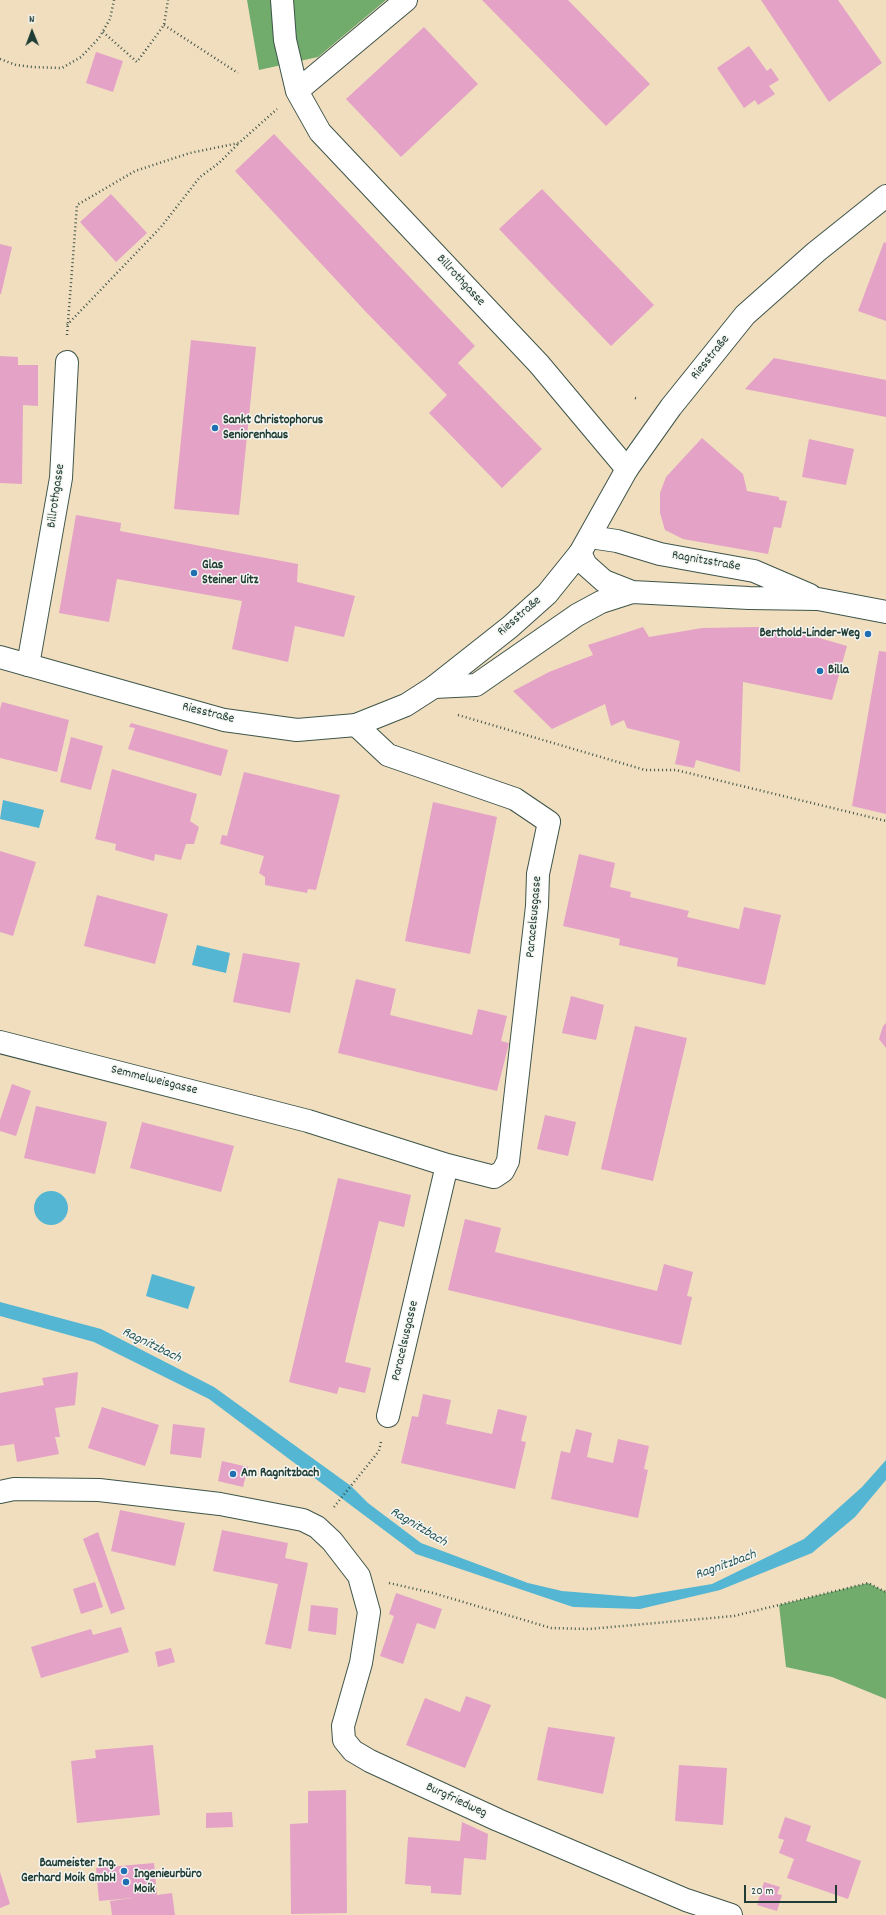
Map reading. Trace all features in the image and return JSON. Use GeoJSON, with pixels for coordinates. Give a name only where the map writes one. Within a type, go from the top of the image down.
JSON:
{"type":"FeatureCollection","features":[{"type":"Feature","properties":{"kind":"street","name":"Billrothgasse"},"geometry":{"type":"LineString","coordinates":[[282,0],[285,40],[297,91],[320,132],[539,364],[627,469]]}},
{"type":"Feature","properties":{"kind":"street"},"geometry":{"type":"LineString","coordinates":[[297,91],[406,0]]}},
{"type":"Feature","properties":{"kind":"street","name":"Riesstraße"},"geometry":{"type":"LineString","coordinates":[[0,657],[224,720],[297,730],[356,725],[406,705],[434,687],[510,627],[547,594],[585,545],[627,469],[671,407],[745,315],[816,252],[886,196]]}},
{"type":"Feature","properties":{"kind":"street","name":"Billrothgasse"},"geometry":{"type":"LineString","coordinates":[[28,665],[61,478],[67,362]]}},
{"type":"Feature","properties":{"kind":"street","name":"Ragnitzstraße"},"geometry":{"type":"LineString","coordinates":[[818,599],[754,571],[660,554],[617,541],[585,545],[586,564],[600,578],[614,586],[632,592],[749,598],[818,599],[886,612]]}},
{"type":"Feature","properties":{"kind":"street","name":"Ragnitzstraße"},"geometry":{"type":"LineString","coordinates":[[434,687],[476,684],[578,615],[601,602],[632,592]]}},
{"type":"Feature","properties":{"kind":"street","name":"Paracelsusgasse"},"geometry":{"type":"LineString","coordinates":[[308,1121],[494,1177],[503,1171],[508,1161],[536,913],[538,874],[549,822],[515,799],[388,755],[356,725]]}},
{"type":"Feature","properties":{"kind":"street","name":"Semmelweisgasse"},"geometry":{"type":"LineString","coordinates":[[0,1042],[308,1121]]}},
{"type":"Feature","properties":{"kind":"street","name":"Paracelsusgasse"},"geometry":{"type":"LineString","coordinates":[[388,1416],[447,1164]]}},
{"type":"Feature","properties":{"kind":"street"},"geometry":{"type":"LineString","coordinates":[[0,1492],[14,1489],[99,1490],[220,1504],[303,1520],[317,1527],[332,1541],[359,1576]]}},
{"type":"Feature","properties":{"kind":"street","name":"Burgfriedweg"},"geometry":{"type":"LineString","coordinates":[[359,1576],[369,1612],[361,1662],[343,1726],[344,1740],[352,1751],[370,1761],[498,1820],[686,1900],[731,1915]]}},
{"type":"Feature","properties":{"kind":"path"},"geometry":{"type":"LineString","coordinates":[[0,59],[16,65],[62,68],[81,57],[99,38],[110,19],[114,0]]}},
{"type":"Feature","properties":{"kind":"path"},"geometry":{"type":"LineString","coordinates":[[103,32],[138,62],[164,25],[168,0]]}},
{"type":"Feature","properties":{"kind":"path"},"geometry":{"type":"LineString","coordinates":[[164,25],[238,73]]}},
{"type":"Feature","properties":{"kind":"path"},"geometry":{"type":"LineString","coordinates":[[67,326],[162,227],[200,177],[219,163],[297,91]]}},
{"type":"Feature","properties":{"kind":"path"},"geometry":{"type":"LineString","coordinates":[[67,362],[67,326],[77,205],[135,171],[190,153],[239,143]]}},
{"type":"Feature","properties":{"kind":"path"},"geometry":{"type":"LineString","coordinates":[[452,713],[645,770],[676,770],[886,821]]}},
{"type":"Feature","properties":{"kind":"path"},"geometry":{"type":"LineString","coordinates":[[337,1504],[379,1451],[388,1416]]}},
{"type":"Feature","properties":{"kind":"path"},"geometry":{"type":"LineString","coordinates":[[359,1576],[433,1593],[551,1628],[588,1629],[734,1616],[868,1583],[886,1592]]}},
{"type":"Feature","properties":{"kind":"green space"},"geometry":{"type":"Polygon","coordinates":[[[247,0],[386,0],[318,57],[259,70],[247,0]]]}},
{"type":"Feature","properties":{"kind":"green space"},"geometry":{"type":"Polygon","coordinates":[[[868,1583],[886,1592],[886,1699],[832,1677],[786,1667],[779,1605],[868,1583]]]}},
{"type":"Feature","properties":{"kind":"water"},"geometry":{"type":"Polygon","coordinates":[[[3,800],[44,810],[39,828],[0,819],[3,800]]]}},
{"type":"Feature","properties":{"kind":"water"},"geometry":{"type":"Polygon","coordinates":[[[197,945],[230,953],[226,973],[192,965],[197,945]]]}},
{"type":"Feature","properties":{"kind":"water"},"geometry":{"type":"Polygon","coordinates":[[[48,1191],[54,1191],[58,1192],[65,1198],[68,1208],[67,1215],[61,1222],[54,1225],[48,1225],[44,1224],[37,1218],[34,1211],[34,1205],[35,1201],[41,1194],[48,1191]]]}},
{"type":"Feature","properties":{"kind":"water"},"geometry":{"type":"Polygon","coordinates":[[[152,1274],[195,1287],[188,1309],[146,1296],[152,1274]]]}},
{"type":"Feature","properties":{"kind":"water","name":"Ragnitzbach"},"geometry":{"type":"Polygon","coordinates":[[[0,1302],[101,1329],[214,1387],[351,1486],[368,1503],[421,1543],[528,1583],[562,1591],[634,1597],[712,1584],[804,1539],[862,1487],[886,1460],[886,1480],[855,1517],[812,1553],[720,1590],[640,1609],[573,1607],[416,1554],[209,1399],[94,1342],[0,1316],[0,1302]]]}},
{"type":"Feature","properties":{"kind":"building"},"geometry":{"type":"Polygon","coordinates":[[[482,0],[568,0],[650,84],[606,126],[482,0]]]}},
{"type":"Feature","properties":{"kind":"building"},"geometry":{"type":"Polygon","coordinates":[[[761,0],[838,0],[882,63],[829,102],[761,0]]]}},
{"type":"Feature","properties":{"kind":"building"},"geometry":{"type":"Polygon","coordinates":[[[424,27],[478,84],[401,157],[346,99],[424,27]]]}},
{"type":"Feature","properties":{"kind":"building"},"geometry":{"type":"Polygon","coordinates":[[[749,46],[767,71],[771,68],[779,80],[769,86],[775,94],[758,105],[755,100],[744,108],[717,68],[749,46]]]}},
{"type":"Feature","properties":{"kind":"building"},"geometry":{"type":"Polygon","coordinates":[[[96,52],[123,61],[113,92],[86,83],[96,52]]]}},
{"type":"Feature","properties":{"kind":"building"},"geometry":{"type":"Polygon","coordinates":[[[274,134],[475,346],[458,363],[542,449],[502,488],[429,413],[447,395],[366,312],[235,171],[274,134]]]}},
{"type":"Feature","properties":{"kind":"building"},"geometry":{"type":"Polygon","coordinates":[[[542,189],[654,305],[611,346],[499,229],[542,189]]]}},
{"type":"Feature","properties":{"kind":"building"},"geometry":{"type":"Polygon","coordinates":[[[111,194],[147,233],[116,262],[80,222],[111,194]]]}},
{"type":"Feature","properties":{"kind":"building"},"geometry":{"type":"Polygon","coordinates":[[[884,242],[886,243],[886,321],[858,311],[884,242]]]}},
{"type":"Feature","properties":{"kind":"building"},"geometry":{"type":"Polygon","coordinates":[[[0,244],[12,247],[1,294],[0,294],[0,244]]]}},
{"type":"Feature","properties":{"kind":"building","name":"Sankt Christophorus Seniorenhaus"},"geometry":{"type":"Polygon","coordinates":[[[191,340],[256,347],[239,515],[174,509],[191,340]]]}},
{"type":"Feature","properties":{"kind":"building"},"geometry":{"type":"Polygon","coordinates":[[[0,356],[18,357],[18,365],[38,365],[38,406],[23,405],[22,484],[0,483],[0,356]]]}},
{"type":"Feature","properties":{"kind":"building"},"geometry":{"type":"Polygon","coordinates":[[[774,358],[886,380],[886,417],[745,389],[774,358]]]}},
{"type":"Feature","properties":{"kind":"building"},"geometry":{"type":"Polygon","coordinates":[[[702,438],[743,474],[747,491],[779,497],[779,500],[787,501],[781,528],[774,527],[768,554],[683,539],[665,530],[660,513],[660,493],[666,477],[702,438]]]}},
{"type":"Feature","properties":{"kind":"building"},"geometry":{"type":"Polygon","coordinates":[[[809,439],[854,449],[846,485],[802,477],[809,439]]]}},
{"type":"Feature","properties":{"kind":"building"},"geometry":{"type":"Polygon","coordinates":[[[76,515],[121,523],[120,531],[298,564],[297,582],[355,596],[344,637],[295,626],[288,662],[232,649],[242,601],[117,579],[109,622],[59,613],[76,515]]]}},
{"type":"Feature","properties":{"kind":"building"},"geometry":{"type":"Polygon","coordinates":[[[643,627],[649,637],[702,628],[758,627],[802,633],[847,646],[832,700],[743,682],[740,772],[696,760],[694,768],[675,764],[680,741],[627,728],[624,720],[611,726],[605,704],[552,729],[513,691],[549,672],[593,655],[588,645],[643,627]]]}},
{"type":"Feature","properties":{"kind":"building"},"geometry":{"type":"Polygon","coordinates":[[[879,651],[886,652],[886,814],[852,806],[879,651]]]}},
{"type":"Feature","properties":{"kind":"building"},"geometry":{"type":"Polygon","coordinates":[[[2,702],[69,720],[57,772],[0,758],[0,709],[2,702]]]}},
{"type":"Feature","properties":{"kind":"building"},"geometry":{"type":"Polygon","coordinates":[[[131,723],[228,750],[221,776],[128,749],[135,728],[129,727],[131,723]]]}},
{"type":"Feature","properties":{"kind":"building"},"geometry":{"type":"Polygon","coordinates":[[[71,737],[103,746],[91,790],[60,782],[71,737]]]}},
{"type":"Feature","properties":{"kind":"building"},"geometry":{"type":"Polygon","coordinates":[[[112,769],[197,794],[190,821],[199,827],[194,844],[186,844],[181,860],[155,854],[154,861],[115,850],[116,844],[95,839],[112,769]]]}},
{"type":"Feature","properties":{"kind":"building"},"geometry":{"type":"Polygon","coordinates":[[[244,772],[340,795],[316,890],[308,889],[307,893],[265,885],[265,877],[259,873],[264,856],[220,844],[222,835],[227,836],[244,772]]]}},
{"type":"Feature","properties":{"kind":"building"},"geometry":{"type":"Polygon","coordinates":[[[433,802],[497,817],[470,954],[405,941],[433,802]]]}},
{"type":"Feature","properties":{"kind":"building"},"geometry":{"type":"Polygon","coordinates":[[[0,851],[36,862],[13,936],[0,932],[0,851]]]}},
{"type":"Feature","properties":{"kind":"building"},"geometry":{"type":"Polygon","coordinates":[[[579,854],[615,863],[610,887],[631,892],[630,897],[689,911],[687,917],[739,929],[744,907],[781,915],[765,985],[677,966],[678,958],[619,945],[620,939],[563,926],[579,854]]]}},
{"type":"Feature","properties":{"kind":"building"},"geometry":{"type":"Polygon","coordinates":[[[97,895],[168,914],[155,964],[84,946],[97,895]]]}},
{"type":"Feature","properties":{"kind":"building"},"geometry":{"type":"Polygon","coordinates":[[[243,953],[300,963],[290,1013],[233,1002],[243,953]]]}},
{"type":"Feature","properties":{"kind":"building"},"geometry":{"type":"Polygon","coordinates":[[[356,979],[396,989],[390,1015],[472,1035],[478,1009],[507,1016],[501,1041],[509,1043],[497,1091],[338,1053],[356,979]]]}},
{"type":"Feature","properties":{"kind":"building"},"geometry":{"type":"Polygon","coordinates":[[[571,996],[604,1005],[596,1040],[562,1033],[571,996]]]}},
{"type":"Feature","properties":{"kind":"building"},"geometry":{"type":"Polygon","coordinates":[[[886,1023],[886,1048],[879,1039],[883,1026],[886,1023]]]}},
{"type":"Feature","properties":{"kind":"building"},"geometry":{"type":"Polygon","coordinates":[[[635,1026],[687,1038],[653,1181],[601,1169],[635,1026]]]}},
{"type":"Feature","properties":{"kind":"building"},"geometry":{"type":"Polygon","coordinates":[[[12,1084],[31,1091],[16,1136],[0,1131],[0,1120],[12,1084]]]}},
{"type":"Feature","properties":{"kind":"building"},"geometry":{"type":"Polygon","coordinates":[[[36,1106],[107,1122],[95,1174],[24,1158],[36,1106]]]}},
{"type":"Feature","properties":{"kind":"building"},"geometry":{"type":"Polygon","coordinates":[[[545,1115],[576,1122],[568,1156],[537,1149],[545,1115]]]}},
{"type":"Feature","properties":{"kind":"building"},"geometry":{"type":"Polygon","coordinates":[[[142,1122],[234,1146],[221,1192],[130,1168],[142,1122]]]}},
{"type":"Feature","properties":{"kind":"building"},"geometry":{"type":"Polygon","coordinates":[[[338,1178],[411,1195],[404,1227],[379,1221],[345,1362],[371,1368],[365,1393],[339,1387],[337,1394],[289,1382],[338,1178]]]}},
{"type":"Feature","properties":{"kind":"building"},"geometry":{"type":"Polygon","coordinates":[[[465,1219],[501,1228],[495,1252],[657,1291],[664,1264],[693,1272],[687,1296],[692,1297],[681,1345],[448,1290],[465,1219]]]}},
{"type":"Feature","properties":{"kind":"building"},"geometry":{"type":"Polygon","coordinates":[[[78,1372],[75,1405],[55,1408],[60,1437],[55,1437],[59,1454],[17,1462],[14,1444],[0,1446],[0,1393],[44,1385],[42,1378],[78,1372]]]}},
{"type":"Feature","properties":{"kind":"building"},"geometry":{"type":"Polygon","coordinates":[[[423,1394],[451,1400],[446,1424],[492,1434],[498,1409],[527,1416],[521,1441],[526,1442],[515,1489],[401,1463],[412,1416],[418,1417],[423,1394]]]}},
{"type":"Feature","properties":{"kind":"building"},"geometry":{"type":"Polygon","coordinates":[[[102,1407],[159,1425],[145,1466],[88,1448],[102,1407]]]}},
{"type":"Feature","properties":{"kind":"building"},"geometry":{"type":"Polygon","coordinates":[[[173,1424],[205,1428],[201,1458],[170,1454],[173,1424]]]}},
{"type":"Feature","properties":{"kind":"building"},"geometry":{"type":"Polygon","coordinates":[[[576,1429],[592,1433],[587,1457],[613,1463],[618,1439],[649,1446],[644,1469],[648,1470],[638,1518],[551,1499],[561,1451],[570,1453],[576,1429]]]}},
{"type":"Feature","properties":{"kind":"building","name":"Am Ragnitzbach"},"geometry":{"type":"Polygon","coordinates":[[[222,1461],[248,1467],[243,1487],[218,1481],[222,1461]]]}},
{"type":"Feature","properties":{"kind":"building"},"geometry":{"type":"Polygon","coordinates":[[[120,1510],[185,1523],[175,1566],[111,1551],[120,1510]]]}},
{"type":"Feature","properties":{"kind":"building"},"geometry":{"type":"Polygon","coordinates":[[[222,1530],[288,1543],[285,1558],[308,1563],[291,1649],[265,1644],[278,1584],[213,1571],[222,1530]]]}},
{"type":"Feature","properties":{"kind":"building"},"geometry":{"type":"Polygon","coordinates":[[[98,1532],[125,1609],[111,1614],[83,1539],[98,1532]]]}},
{"type":"Feature","properties":{"kind":"building"},"geometry":{"type":"Polygon","coordinates":[[[95,1582],[103,1607],[81,1614],[73,1589],[95,1582]]]}},
{"type":"Feature","properties":{"kind":"building"},"geometry":{"type":"Polygon","coordinates":[[[396,1593],[442,1609],[435,1629],[417,1623],[403,1664],[380,1656],[394,1616],[389,1614],[396,1593]]]}},
{"type":"Feature","properties":{"kind":"building"},"geometry":{"type":"Polygon","coordinates":[[[311,1605],[338,1608],[336,1635],[308,1631],[311,1605]]]}},
{"type":"Feature","properties":{"kind":"building"},"geometry":{"type":"Polygon","coordinates":[[[121,1627],[129,1652],[41,1678],[31,1647],[91,1629],[93,1635],[121,1627]]]}},
{"type":"Feature","properties":{"kind":"building"},"geometry":{"type":"Polygon","coordinates":[[[171,1648],[175,1662],[158,1667],[155,1652],[171,1648]]]}},
{"type":"Feature","properties":{"kind":"building"},"geometry":{"type":"Polygon","coordinates":[[[466,1696],[491,1705],[465,1768],[406,1745],[425,1698],[460,1712],[466,1696]]]}},
{"type":"Feature","properties":{"kind":"building"},"geometry":{"type":"Polygon","coordinates":[[[548,1727],[615,1737],[603,1794],[537,1780],[548,1727]]]}},
{"type":"Feature","properties":{"kind":"building"},"geometry":{"type":"Polygon","coordinates":[[[153,1745],[160,1815],[77,1823],[71,1761],[96,1758],[95,1750],[153,1745]]]}},
{"type":"Feature","properties":{"kind":"building"},"geometry":{"type":"Polygon","coordinates":[[[679,1765],[727,1768],[723,1825],[675,1821],[679,1765]]]}},
{"type":"Feature","properties":{"kind":"building"},"geometry":{"type":"Polygon","coordinates":[[[346,1790],[347,1913],[291,1914],[290,1824],[308,1823],[308,1791],[346,1790]]]}},
{"type":"Feature","properties":{"kind":"building"},"geometry":{"type":"Polygon","coordinates":[[[232,1812],[233,1827],[206,1828],[206,1813],[232,1812]]]}},
{"type":"Feature","properties":{"kind":"building"},"geometry":{"type":"Polygon","coordinates":[[[785,1817],[811,1826],[806,1841],[861,1861],[848,1899],[787,1878],[794,1859],[779,1853],[784,1840],[778,1838],[785,1817]]]}},
{"type":"Feature","properties":{"kind":"building"},"geometry":{"type":"Polygon","coordinates":[[[462,1822],[488,1834],[486,1860],[464,1858],[461,1895],[431,1893],[431,1886],[405,1884],[408,1837],[460,1841],[462,1822]]]}},
{"type":"Feature","properties":{"kind":"building","name":"Ingenieurbüro Moik"},"geometry":{"type":"Polygon","coordinates":[[[154,1863],[157,1895],[172,1893],[175,1915],[112,1915],[110,1901],[133,1898],[99,1901],[96,1868],[154,1863]]]}},
{"type":"Feature","properties":{"kind":"building"},"geometry":{"type":"Polygon","coordinates":[[[0,1872],[10,1904],[0,1908],[0,1872]]]}},
{"type":"Feature","properties":{"kind":"building"},"geometry":{"type":"Polygon","coordinates":[[[764,1882],[780,1887],[777,1894],[782,1895],[777,1911],[757,1905],[764,1882]]]}},
{"type":"Feature","properties":{"kind":"place","name":"Sankt Christophorus Seniorenhaus"},"geometry":{"type":"Point","coordinates":[215,428]}},
{"type":"Feature","properties":{"kind":"place","name":"Glas Steiner Uitz"},"geometry":{"type":"Point","coordinates":[194,573]}},
{"type":"Feature","properties":{"kind":"place","name":"Berthold-Linder-Weg"},"geometry":{"type":"Point","coordinates":[868,634]}},
{"type":"Feature","properties":{"kind":"place","name":"Billa"},"geometry":{"type":"Point","coordinates":[820,671]}},
{"type":"Feature","properties":{"kind":"place","name":"Am Ragnitzbach"},"geometry":{"type":"Point","coordinates":[233,1474]}},
{"type":"Feature","properties":{"kind":"place","name":"Baumeister Ing. Gerhard Moik GmbH"},"geometry":{"type":"Point","coordinates":[124,1871]}},
{"type":"Feature","properties":{"kind":"place","name":"Ingenieurbüro Moik"},"geometry":{"type":"Point","coordinates":[126,1882]}}]}
